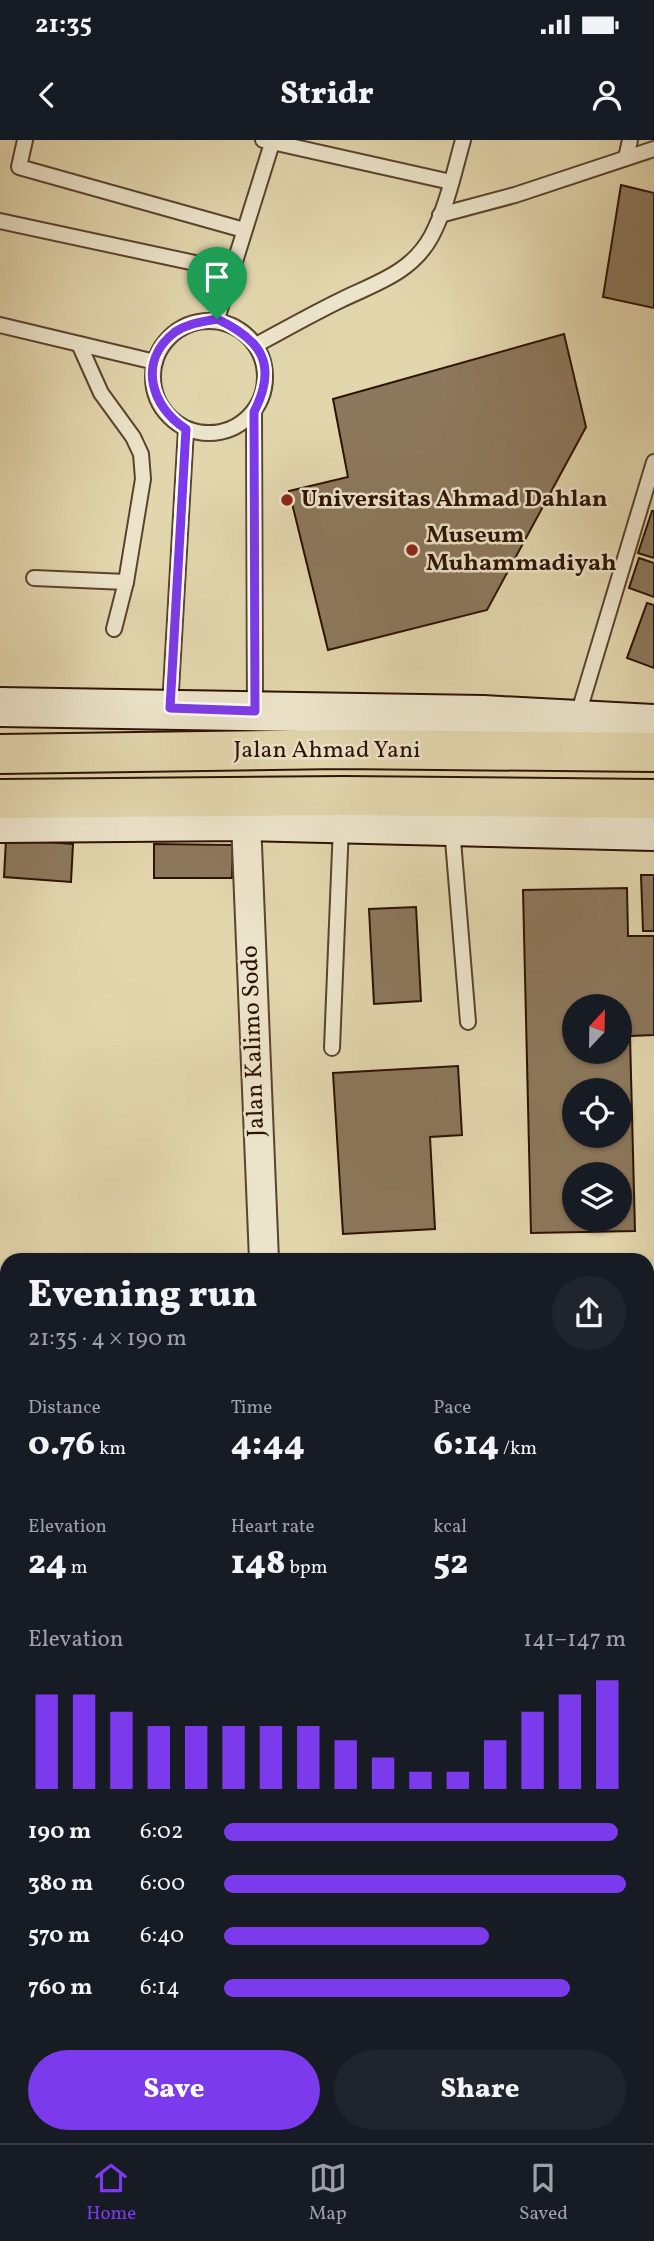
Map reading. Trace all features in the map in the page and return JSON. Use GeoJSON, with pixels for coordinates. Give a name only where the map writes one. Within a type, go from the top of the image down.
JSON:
{"type":"FeatureCollection","features":[{"type":"Feature","properties":{"kind":"highway","name":"Jalan Ahmad Yani"},"geometry":{"type":"LineString","coordinates":[[0,754],[340,749],[654,752]]}},
{"type":"Feature","properties":{"kind":"highway"},"geometry":{"type":"LineString","coordinates":[[340,749],[342,810]]}},
{"type":"Feature","properties":{"kind":"highway","name":"Jalan Ahmad Yani"},"geometry":{"type":"LineString","coordinates":[[0,799],[342,810],[654,799]]}},
{"type":"Feature","properties":{"kind":"street"},"geometry":{"type":"LineString","coordinates":[[0,707],[483,715],[654,724]]}},
{"type":"Feature","properties":{"kind":"street"},"geometry":{"type":"LineString","coordinates":[[0,823],[246,821],[342,810],[452,827],[654,831]]}},
{"type":"Feature","properties":{"kind":"street","name":"Jalan Kalimo Sodo"},"geometry":{"type":"LineString","coordinates":[[246,821],[264,1253]]}},
{"type":"Feature","properties":{"kind":"lane"},"geometry":{"type":"LineString","coordinates":[[26,140],[19,167],[244,230]]}},
{"type":"Feature","properties":{"kind":"lane"},"geometry":{"type":"LineString","coordinates":[[256,345],[340,300],[394,276],[415,259],[430,238],[440,215],[463,140]]}},
{"type":"Feature","properties":{"kind":"lane"},"geometry":{"type":"LineString","coordinates":[[626,158],[630,140]]}},
{"type":"Feature","properties":{"kind":"lane"},"geometry":{"type":"LineString","coordinates":[[217,319],[269,141],[451,182]]}},
{"type":"Feature","properties":{"kind":"lane"},"geometry":{"type":"LineString","coordinates":[[440,215],[515,195],[654,149]]}},
{"type":"Feature","properties":{"kind":"lane"},"geometry":{"type":"LineString","coordinates":[[0,221],[232,271]]}},
{"type":"Feature","properties":{"kind":"lane"},"geometry":{"type":"LineString","coordinates":[[217,319],[243,332],[256,345],[264,361],[266,379],[263,396],[254,412],[240,424],[223,432],[205,434],[186,429],[172,420],[155,394],[152,377],[162,345],[175,332],[191,324],[217,319]]}},
{"type":"Feature","properties":{"kind":"lane"},"geometry":{"type":"LineString","coordinates":[[0,326],[155,362]]}},
{"type":"Feature","properties":{"kind":"lane"},"geometry":{"type":"LineString","coordinates":[[79,344],[101,393],[133,437],[141,454],[144,479],[126,582],[114,629]]}},
{"type":"Feature","properties":{"kind":"lane"},"geometry":{"type":"LineString","coordinates":[[254,412],[255,711]]}},
{"type":"Feature","properties":{"kind":"lane"},"geometry":{"type":"LineString","coordinates":[[170,708],[186,429]]}},
{"type":"Feature","properties":{"kind":"lane"},"geometry":{"type":"LineString","coordinates":[[576,719],[654,462]]}},
{"type":"Feature","properties":{"kind":"lane"},"geometry":{"type":"LineString","coordinates":[[34,578],[126,582]]}},
{"type":"Feature","properties":{"kind":"lane"},"geometry":{"type":"LineString","coordinates":[[332,1048],[342,810]]}},
{"type":"Feature","properties":{"kind":"lane"},"geometry":{"type":"LineString","coordinates":[[452,827],[468,1023]]}},
{"type":"Feature","properties":{"kind":"building"},"geometry":{"type":"Polygon","coordinates":[[[621,185],[654,193],[654,308],[603,297],[621,185]]]}},
{"type":"Feature","properties":{"kind":"building","name":"Museum Muhammadiyah"},"geometry":{"type":"Polygon","coordinates":[[[564,334],[586,427],[487,610],[328,650],[289,491],[348,477],[333,399],[564,334]]]}},
{"type":"Feature","properties":{"kind":"building"},"geometry":{"type":"Polygon","coordinates":[[[654,511],[654,558],[638,553],[654,511]]]}},
{"type":"Feature","properties":{"kind":"building"},"geometry":{"type":"Polygon","coordinates":[[[639,558],[654,563],[654,597],[629,588],[639,558]]]}},
{"type":"Feature","properties":{"kind":"building"},"geometry":{"type":"Polygon","coordinates":[[[647,603],[654,605],[654,668],[627,658],[647,603]]]}},
{"type":"Feature","properties":{"kind":"building"},"geometry":{"type":"Polygon","coordinates":[[[6,839],[73,844],[71,882],[4,877],[6,839]]]}},
{"type":"Feature","properties":{"kind":"building"},"geometry":{"type":"Polygon","coordinates":[[[154,844],[233,845],[232,878],[154,878],[154,844]]]}},
{"type":"Feature","properties":{"kind":"building"},"geometry":{"type":"Polygon","coordinates":[[[641,875],[654,875],[654,931],[643,931],[641,875]]]}},
{"type":"Feature","properties":{"kind":"building"},"geometry":{"type":"Polygon","coordinates":[[[627,888],[628,936],[654,936],[654,1035],[632,1036],[632,994],[562,994],[562,1064],[631,1064],[631,1078],[562,1078],[562,1148],[632,1148],[632,1114],[635,1231],[632,1231],[632,1162],[562,1162],[562,1232],[583,1232],[531,1233],[523,890],[627,888]]]}},
{"type":"Feature","properties":{"kind":"building"},"geometry":{"type":"Polygon","coordinates":[[[416,907],[421,1001],[374,1004],[369,909],[416,907]]]}},
{"type":"Feature","properties":{"kind":"building"},"geometry":{"type":"Polygon","coordinates":[[[458,1066],[462,1135],[430,1137],[435,1229],[343,1234],[333,1073],[458,1066]]]}},
{"type":"Feature","properties":{"kind":"place","name":"Universitas Ahmad Dahlan"},"geometry":{"type":"Point","coordinates":[287,500]}},
{"type":"Feature","properties":{"kind":"place","name":"Museum Muhammadiyah"},"geometry":{"type":"Point","coordinates":[412,550]}},
{"type":"Feature","properties":{"kind":"route"},"geometry":{"type":"LineString","coordinates":[[217,319],[243,332],[256,345],[264,361],[266,379],[263,396],[254,412],[255,711],[170,708],[186,429],[172,420],[162,408],[155,394],[152,377],[162,345],[175,332],[191,324],[217,319]]}}]}
